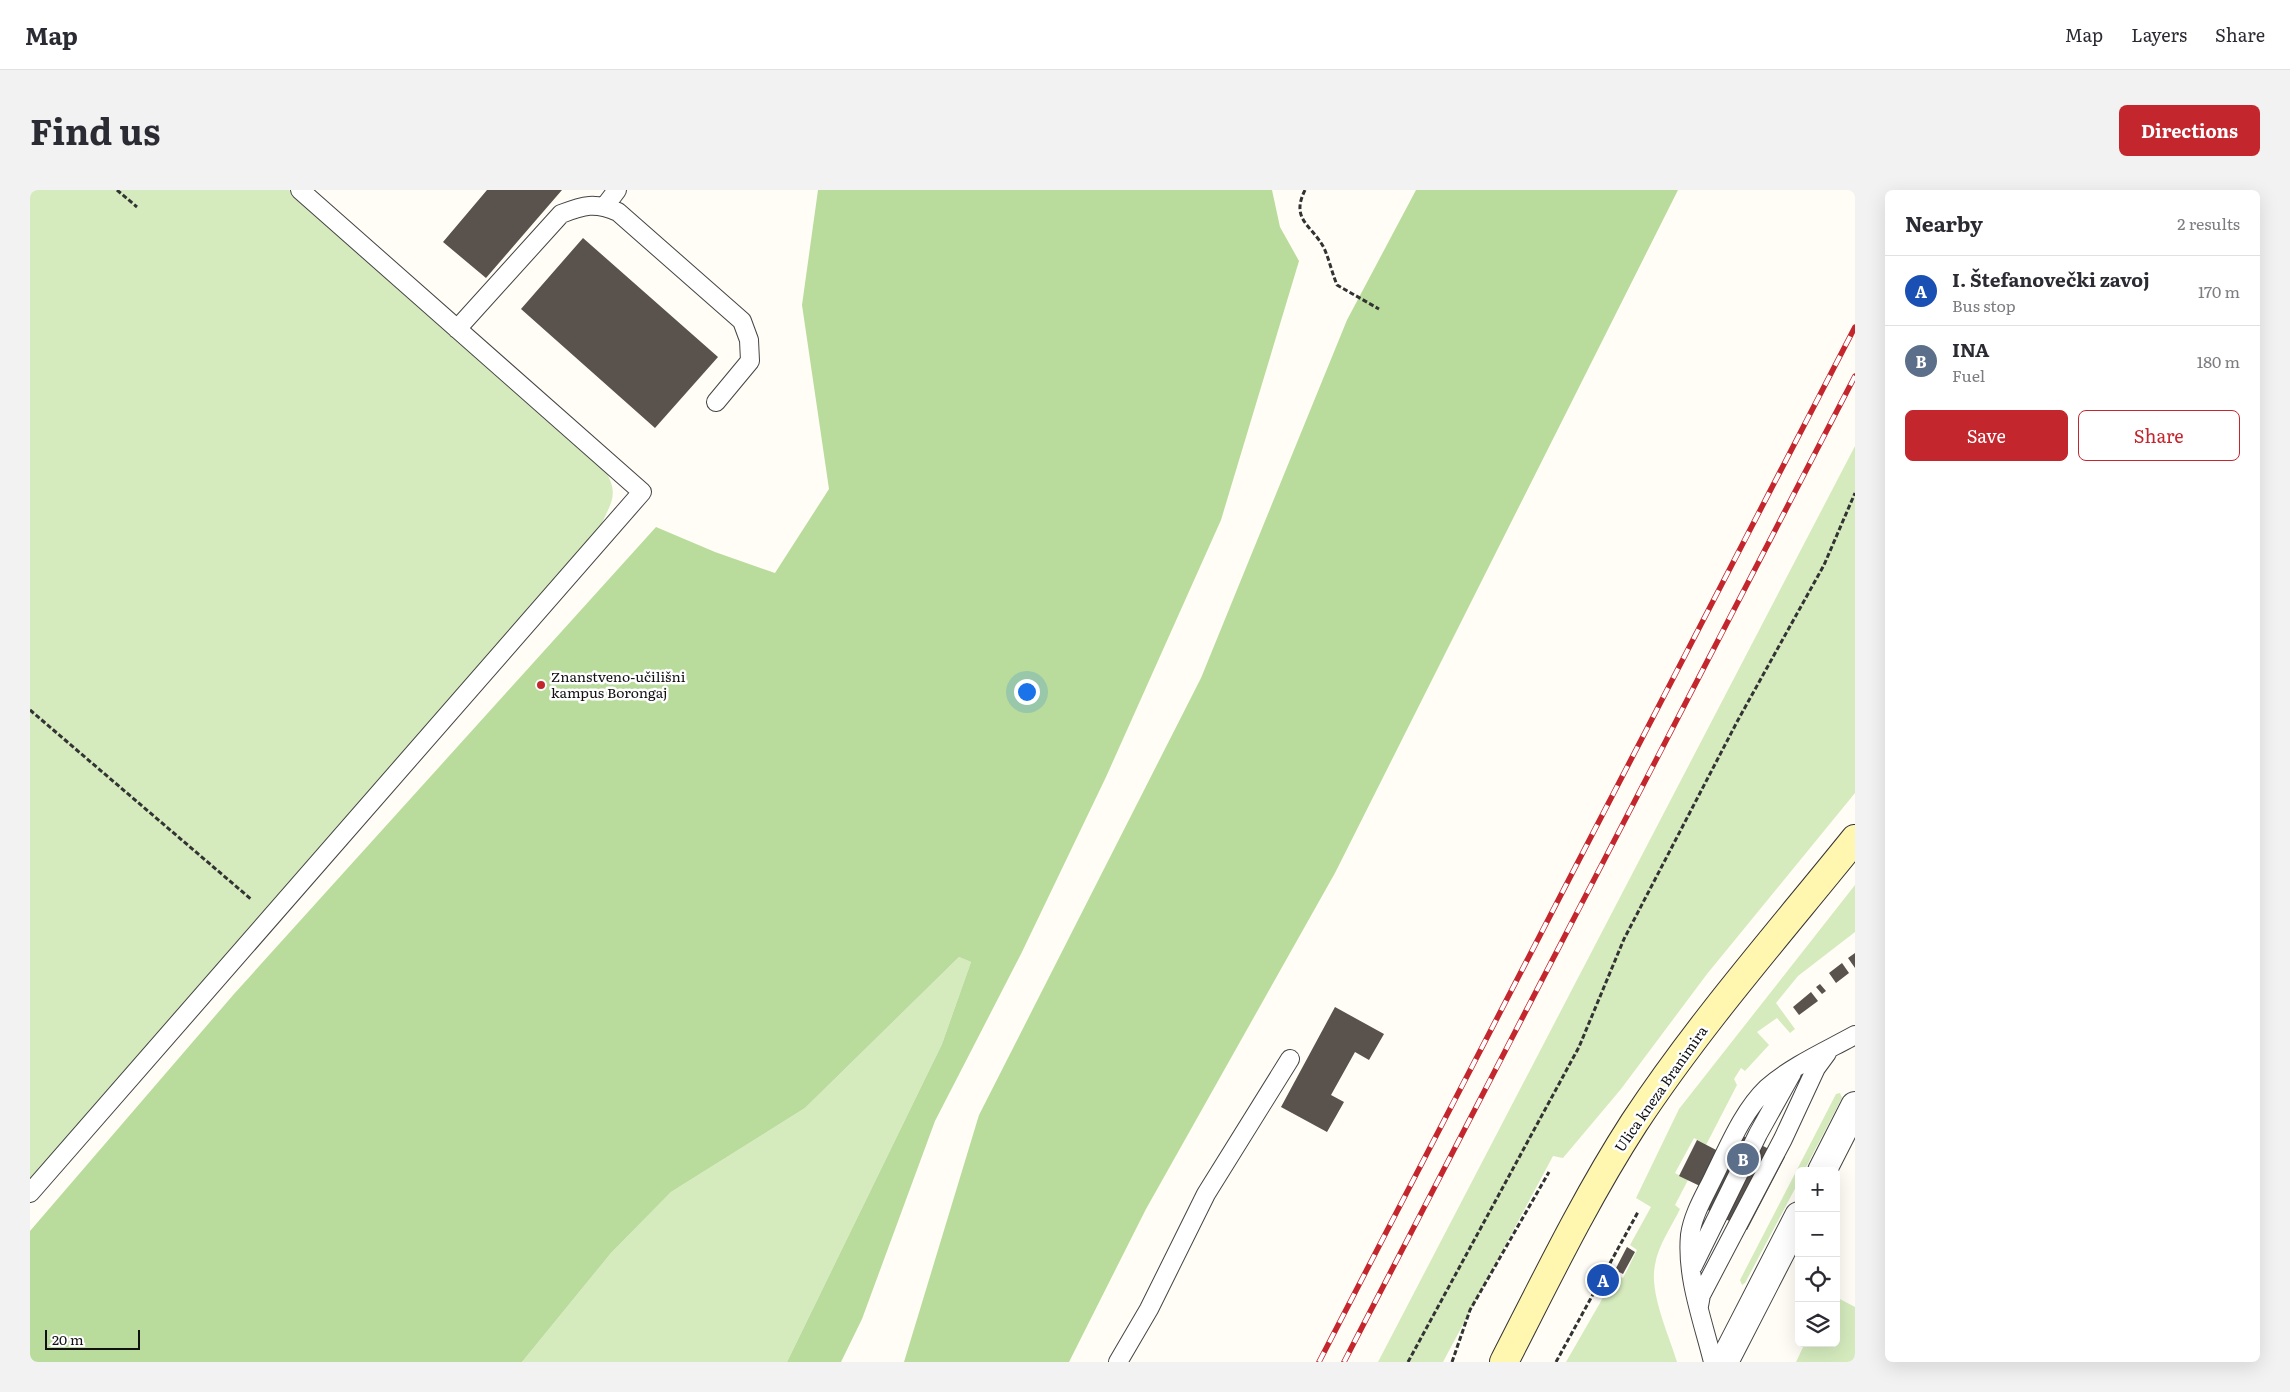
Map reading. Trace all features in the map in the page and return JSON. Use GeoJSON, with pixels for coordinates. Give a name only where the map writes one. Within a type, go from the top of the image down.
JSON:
{"type":"FeatureCollection","features":[{"type":"Feature","properties":{"kind":"main road","name":"Ulica kneza Branimira"},"geometry":{"type":"LineString","coordinates":[[1504,1362],[1602,1177],[1638,1117],[1697,1034],[1855,839]]}},
{"type":"Feature","properties":{"kind":"street"},"geometry":{"type":"LineString","coordinates":[[1824,1167],[1855,1106]]}},
{"type":"Feature","properties":{"kind":"street"},"geometry":{"type":"LineString","coordinates":[[1724,1362],[1795,1224]]}},
{"type":"Feature","properties":{"kind":"lane"},"geometry":{"type":"LineString","coordinates":[[30,1193],[642,492],[300,190]]}},
{"type":"Feature","properties":{"kind":"lane"},"geometry":{"type":"LineString","coordinates":[[605,206],[617,190]]}},
{"type":"Feature","properties":{"kind":"lane"},"geometry":{"type":"LineString","coordinates":[[457,329],[561,214],[582,206],[605,206],[618,212],[742,321],[749,340],[750,361],[716,402]]}},
{"type":"Feature","properties":{"kind":"lane"},"geometry":{"type":"LineString","coordinates":[[1713,1362],[1691,1274],[1690,1236],[1694,1216],[1728,1147],[1752,1107],[1767,1088],[1855,1035]]}},
{"type":"Feature","properties":{"kind":"lane"},"geometry":{"type":"LineString","coordinates":[[1699,1307],[1701,1295],[1783,1139],[1816,1068],[1831,1048]]}},
{"type":"Feature","properties":{"kind":"lane"},"geometry":{"type":"LineString","coordinates":[[1118,1362],[1149,1309],[1206,1194],[1290,1058]]}},
{"type":"Feature","properties":{"kind":"path"},"geometry":{"type":"LineString","coordinates":[[117,190],[137,207]]}},
{"type":"Feature","properties":{"kind":"path"},"geometry":{"type":"LineString","coordinates":[[1305,190],[1300,199],[1301,219],[1323,247],[1337,285],[1379,309]]}},
{"type":"Feature","properties":{"kind":"path"},"geometry":{"type":"LineString","coordinates":[[1408,1362],[1579,1047],[1624,939],[1738,720],[1824,565],[1855,493]]}},
{"type":"Feature","properties":{"kind":"path"},"geometry":{"type":"LineString","coordinates":[[30,710],[271,916]]}},
{"type":"Feature","properties":{"kind":"path"},"geometry":{"type":"LineString","coordinates":[[1452,1362],[1470,1310],[1548,1172]]}},
{"type":"Feature","properties":{"kind":"path"},"geometry":{"type":"LineString","coordinates":[[1556,1362],[1638,1212]]}},
{"type":"Feature","properties":{"kind":"green space"},"geometry":{"type":"Polygon","coordinates":[[[30,190],[289,190],[605,470],[613,492],[611,503],[601,525],[30,1181],[30,190]]]}},
{"type":"Feature","properties":{"kind":"green space"},"geometry":{"type":"Polygon","coordinates":[[[818,190],[1272,190],[1280,227],[1299,261],[1221,520],[1106,777],[1021,954],[935,1121],[862,1319],[841,1362],[787,1362],[942,1044],[971,962],[959,957],[805,1108],[671,1192],[611,1253],[522,1362],[30,1362],[30,1231],[234,994],[656,527],[715,552],[775,573],[829,489],[802,305],[818,190]]]}},
{"type":"Feature","properties":{"kind":"green space"},"geometry":{"type":"Polygon","coordinates":[[[1416,190],[1678,190],[1335,873],[1146,1209],[1069,1362],[904,1362],[979,1115],[1201,678],[1347,320],[1416,190]]]}},
{"type":"Feature","properties":{"kind":"green space"},"geometry":{"type":"Polygon","coordinates":[[[1855,446],[1855,793],[1707,974],[1621,1089],[1563,1158],[1553,1156],[1443,1362],[1378,1362],[1855,446]]]}},
{"type":"Feature","properties":{"kind":"green space"},"geometry":{"type":"Polygon","coordinates":[[[1855,885],[1855,932],[1798,976],[1776,1003],[1795,1029],[1790,1033],[1777,1018],[1757,1032],[1769,1045],[1745,1071],[1741,1068],[1734,1079],[1737,1085],[1706,1145],[1694,1138],[1675,1173],[1688,1180],[1675,1205],[1680,1209],[1659,1250],[1654,1276],[1657,1301],[1677,1362],[1566,1362],[1616,1275],[1623,1278],[1637,1250],[1630,1245],[1651,1207],[1636,1198],[1679,1109],[1855,885]]]}},
{"type":"Feature","properties":{"kind":"green space"},"geometry":{"type":"Polygon","coordinates":[[[959,957],[971,962],[942,1044],[787,1362],[522,1362],[611,1253],[671,1192],[805,1108],[959,957]]]}},
{"type":"Feature","properties":{"kind":"green space"},"geometry":{"type":"Polygon","coordinates":[[[1840,1093],[1842,1098],[1806,1167],[1798,1167],[1836,1094],[1840,1093]]]}},
{"type":"Feature","properties":{"kind":"green space"},"geometry":{"type":"Polygon","coordinates":[[[1795,1173],[1795,1189],[1745,1283],[1742,1285],[1740,1280],[1795,1173]]]}},
{"type":"Feature","properties":{"kind":"green space"},"geometry":{"type":"Polygon","coordinates":[[[1840,1299],[1855,1307],[1855,1362],[1796,1362],[1803,1347],[1840,1347],[1840,1299]]]}},
{"type":"Feature","properties":{"kind":"building"},"geometry":{"type":"Polygon","coordinates":[[[487,190],[562,190],[486,278],[443,242],[487,190]]]}},
{"type":"Feature","properties":{"kind":"building"},"geometry":{"type":"Polygon","coordinates":[[[583,238],[718,357],[655,428],[521,309],[583,238]]]}},
{"type":"Feature","properties":{"kind":"building"},"geometry":{"type":"Polygon","coordinates":[[[1855,953],[1855,968],[1848,958],[1855,953]]]}},
{"type":"Feature","properties":{"kind":"building"},"geometry":{"type":"Polygon","coordinates":[[[1842,963],[1849,973],[1836,983],[1829,973],[1842,963]]]}},
{"type":"Feature","properties":{"kind":"building"},"geometry":{"type":"Polygon","coordinates":[[[1820,984],[1826,991],[1822,994],[1816,987],[1820,984]]]}},
{"type":"Feature","properties":{"kind":"building"},"geometry":{"type":"Polygon","coordinates":[[[1811,992],[1818,1001],[1799,1015],[1793,1007],[1811,992]]]}},
{"type":"Feature","properties":{"kind":"building"},"geometry":{"type":"Polygon","coordinates":[[[1335,1007],[1384,1034],[1369,1060],[1355,1052],[1331,1095],[1344,1102],[1327,1132],[1281,1107],[1335,1007]]]}},
{"type":"Feature","properties":{"kind":"building"},"geometry":{"type":"Polygon","coordinates":[[[1731,1130],[1785,1157],[1747,1230],[1694,1203],[1702,1187],[1679,1176],[1697,1140],[1720,1152],[1731,1130]]]}},
{"type":"Feature","properties":{"kind":"building"},"geometry":{"type":"Polygon","coordinates":[[[1627,1247],[1635,1252],[1623,1274],[1615,1270],[1627,1247]]]}},
{"type":"Feature","properties":{"kind":"railway"},"geometry":{"type":"LineString","coordinates":[[1319,1362],[1855,327]]}},
{"type":"Feature","properties":{"kind":"railway"},"geometry":{"type":"LineString","coordinates":[[1344,1362],[1855,376]]}},
{"type":"Feature","properties":{"kind":"place","name":"Znanstveno-učilišni kampus Borongaj"},"geometry":{"type":"Point","coordinates":[541,685]}},
{"type":"Feature","properties":{"kind":"place","name":"INA"},"geometry":{"type":"Point","coordinates":[1743,1159]}},
{"type":"Feature","properties":{"kind":"place","name":"I. Štefanovečki zavoj"},"geometry":{"type":"Point","coordinates":[1603,1280]}}]}
